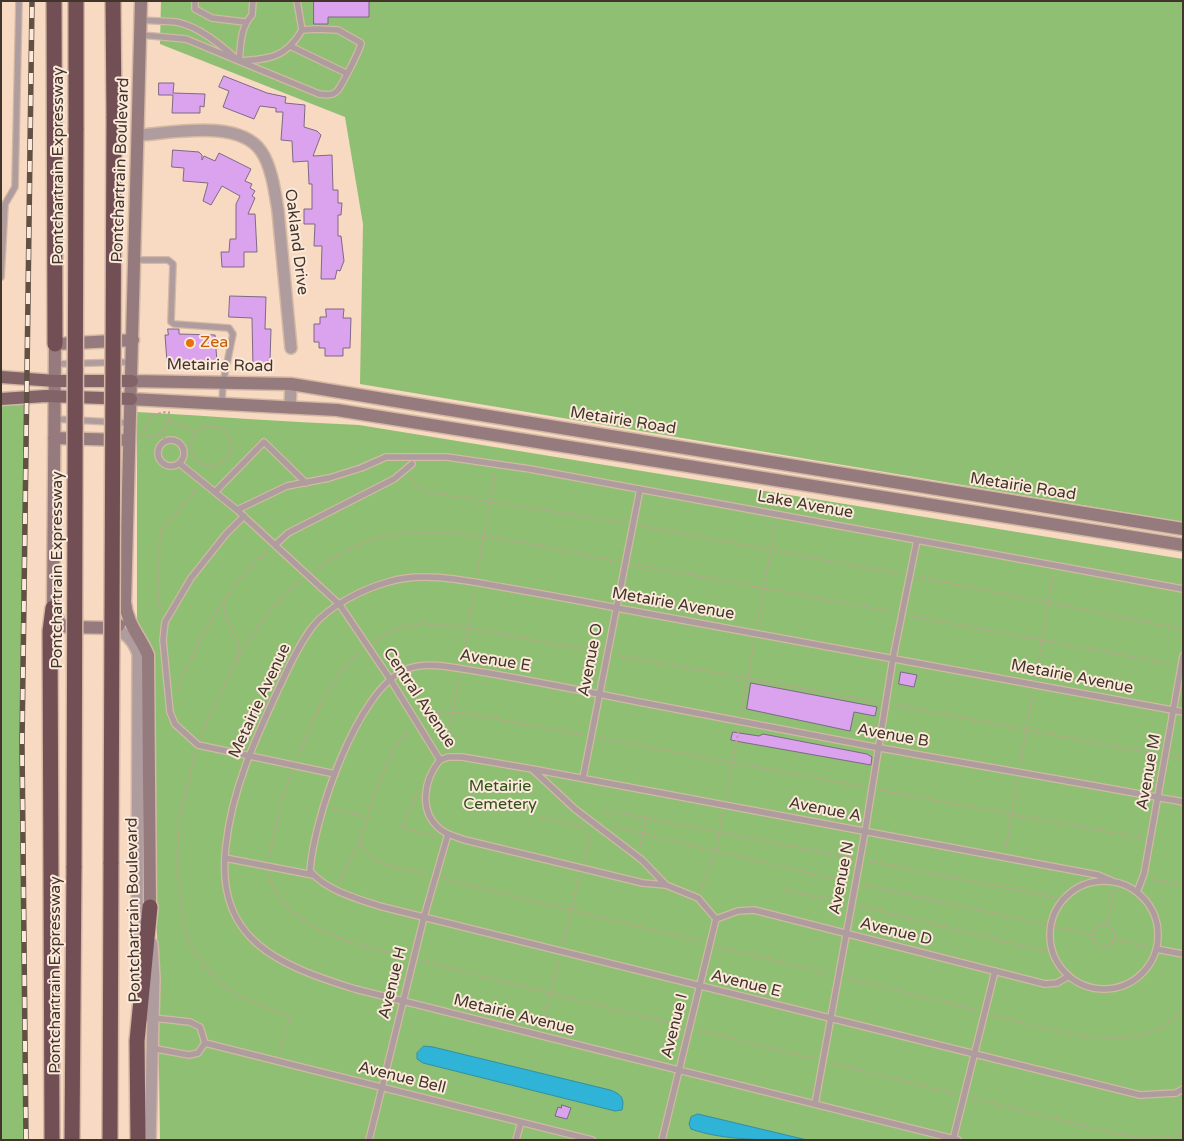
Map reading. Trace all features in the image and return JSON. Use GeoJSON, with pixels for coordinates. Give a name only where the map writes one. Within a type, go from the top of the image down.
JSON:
{"type":"FeatureCollection","features":[{"type":"Feature","properties":{"kind":"highway"},"geometry":{"type":"LineString","coordinates":[[54,1],[55,344]]}},
{"type":"Feature","properties":{"kind":"highway","name":"Pontchartrain Expressway"},"geometry":{"type":"LineString","coordinates":[[72,1140],[76,1]]}},
{"type":"Feature","properties":{"kind":"highway"},"geometry":{"type":"LineString","coordinates":[[110,1140],[113,1]]}},
{"type":"Feature","properties":{"kind":"highway"},"geometry":{"type":"LineString","coordinates":[[52,1140],[49,856],[50,631],[53,608]]}},
{"type":"Feature","properties":{"kind":"highway"},"geometry":{"type":"LineString","coordinates":[[138,1140],[138,1041],[150,907]]}},
{"type":"Feature","properties":{"kind":"main road","name":"Pontchartrain Boulevard"},"geometry":{"type":"LineString","coordinates":[[141,1],[126,615],[148,656],[150,907]]}},
{"type":"Feature","properties":{"kind":"main road"},"geometry":{"type":"LineString","coordinates":[[126,615],[115,628],[67,627],[60,624],[53,608],[55,344],[133,340]]}},
{"type":"Feature","properties":{"kind":"main road","name":"Metairie Road"},"geometry":{"type":"LineString","coordinates":[[1,378],[55,381],[132,372],[223,384],[291,384],[1183,529]]}},
{"type":"Feature","properties":{"kind":"main road","name":"Metairie Road"},"geometry":{"type":"LineString","coordinates":[[1,399],[55,396],[337,410],[1183,546]]}},
{"type":"Feature","properties":{"kind":"main road"},"geometry":{"type":"LineString","coordinates":[[54,438],[129,440]]}},
{"type":"Feature","properties":{"kind":"street","name":"Oakland Drive"},"geometry":{"type":"LineString","coordinates":[[139,135],[216,130],[247,139],[261,152],[274,190],[278,211],[291,348]]}},
{"type":"Feature","properties":{"kind":"street"},"geometry":{"type":"LineString","coordinates":[[290,408],[291,384]]}},
{"type":"Feature","properties":{"kind":"street","name":"Pontchartrain Boulevard"},"geometry":{"type":"LineString","coordinates":[[115,628],[129,638],[135,645],[138,654],[137,963],[151,1018]]}},
{"type":"Feature","properties":{"kind":"street","name":"Pontchartrain Boulevard"},"geometry":{"type":"LineString","coordinates":[[150,907],[154,979],[151,1018]]}},
{"type":"Feature","properties":{"kind":"street"},"geometry":{"type":"LineString","coordinates":[[150,1140],[151,1018]]}},
{"type":"Feature","properties":{"kind":"lane"},"geometry":{"type":"LineString","coordinates":[[1,277],[5,204],[16,187],[19,1]]}},
{"type":"Feature","properties":{"kind":"lane"},"geometry":{"type":"LineString","coordinates":[[195,1],[195,10],[212,18],[245,22]]}},
{"type":"Feature","properties":{"kind":"lane"},"geometry":{"type":"LineString","coordinates":[[240,61],[242,33],[245,22],[252,15],[253,1]]}},
{"type":"Feature","properties":{"kind":"lane"},"geometry":{"type":"LineString","coordinates":[[297,1],[302,30]]}},
{"type":"Feature","properties":{"kind":"lane"},"geometry":{"type":"LineString","coordinates":[[141,20],[177,22],[193,28],[240,61],[277,56],[290,46],[302,30]]}},
{"type":"Feature","properties":{"kind":"lane"},"geometry":{"type":"LineString","coordinates":[[188,40],[193,28]]}},
{"type":"Feature","properties":{"kind":"lane"},"geometry":{"type":"LineString","coordinates":[[141,35],[188,40],[319,94],[329,95],[337,91],[362,43],[338,30],[302,30]]}},
{"type":"Feature","properties":{"kind":"lane"},"geometry":{"type":"LineString","coordinates":[[290,46],[346,73]]}},
{"type":"Feature","properties":{"kind":"lane"},"geometry":{"type":"LineString","coordinates":[[135,260],[168,260],[173,264],[171,322],[174,324],[230,328],[233,334],[223,384],[222,404]]}},
{"type":"Feature","properties":{"kind":"lane"},"geometry":{"type":"LineString","coordinates":[[55,364],[132,372]]}},
{"type":"Feature","properties":{"kind":"lane"},"geometry":{"type":"LineString","coordinates":[[54,419],[130,423]]}},
{"type":"Feature","properties":{"kind":"lane"},"geometry":{"type":"LineString","coordinates":[[166,441],[176,442],[182,447],[184,456],[179,463],[167,466],[160,461],[158,448],[166,441]]}},
{"type":"Feature","properties":{"kind":"lane"},"geometry":{"type":"LineString","coordinates":[[215,492],[264,442],[306,483]]}},
{"type":"Feature","properties":{"kind":"lane","name":"Lake Avenue"},"geometry":{"type":"LineString","coordinates":[[237,510],[287,486],[306,483],[361,468],[386,456],[447,457],[640,489],[1183,589]]}},
{"type":"Feature","properties":{"kind":"lane","name":"Central Avenue"},"geometry":{"type":"LineString","coordinates":[[179,463],[244,516],[340,605],[442,759],[462,757],[532,769]]}},
{"type":"Feature","properties":{"kind":"lane"},"geometry":{"type":"LineString","coordinates":[[275,545],[288,533],[394,479],[412,464]]}},
{"type":"Feature","properties":{"kind":"lane","name":"Avenue O"},"geometry":{"type":"LineString","coordinates":[[583,778],[606,653],[640,489]]}},
{"type":"Feature","properties":{"kind":"lane"},"geometry":{"type":"LineString","coordinates":[[244,516],[226,534],[191,578],[165,622],[162,630],[169,708],[175,724],[198,745],[335,774]]}},
{"type":"Feature","properties":{"kind":"lane","name":"Avenue N"},"geometry":{"type":"LineString","coordinates":[[815,1104],[865,832],[893,658],[917,540]]}},
{"type":"Feature","properties":{"kind":"lane","name":"Metairie Avenue"},"geometry":{"type":"LineString","coordinates":[[955,1139],[403,1001],[316,977],[283,963],[262,949],[247,932],[233,909],[224,885],[229,816],[248,755],[295,654],[314,624],[340,605],[389,581],[443,578],[756,633],[1183,712]]}},
{"type":"Feature","properties":{"kind":"lane","name":"Avenue M"},"geometry":{"type":"LineString","coordinates":[[1137,892],[1143,878],[1151,840],[1183,656]]}},
{"type":"Feature","properties":{"kind":"lane","name":"Avenue E"},"geometry":{"type":"LineString","coordinates":[[390,679],[408,669],[435,666],[598,694]]}},
{"type":"Feature","properties":{"kind":"lane"},"geometry":{"type":"LineString","coordinates":[[314,876],[310,871],[311,854],[322,807],[352,736],[376,695],[390,679]]}},
{"type":"Feature","properties":{"kind":"lane","name":"Avenue B"},"geometry":{"type":"LineString","coordinates":[[598,694],[879,748],[1183,802]]}},
{"type":"Feature","properties":{"kind":"lane"},"geometry":{"type":"LineString","coordinates":[[442,759],[428,777],[425,794],[428,811],[439,828],[447,836],[643,883],[666,885],[698,898],[716,919]]}},
{"type":"Feature","properties":{"kind":"lane"},"geometry":{"type":"LineString","coordinates":[[532,769],[593,823],[638,858],[666,885]]}},
{"type":"Feature","properties":{"kind":"lane","name":"Avenue A"},"geometry":{"type":"LineString","coordinates":[[532,769],[1098,875],[1137,892]]}},
{"type":"Feature","properties":{"kind":"lane","name":"Avenue H"},"geometry":{"type":"LineString","coordinates":[[370,1140],[381,1087],[424,917],[447,836]]}},
{"type":"Feature","properties":{"kind":"lane"},"geometry":{"type":"LineString","coordinates":[[225,858],[314,876]]}},
{"type":"Feature","properties":{"kind":"lane","name":"Avenue E"},"geometry":{"type":"LineString","coordinates":[[314,876],[335,889],[379,906],[1140,1095],[1176,1093],[1183,1089]]}},
{"type":"Feature","properties":{"kind":"lane"},"geometry":{"type":"LineString","coordinates":[[1114,882],[1095,881],[1080,886],[1057,906],[1050,925],[1052,949],[1061,968],[1069,976],[1089,987],[1107,989],[1126,984],[1140,975],[1152,961],[1158,932],[1154,914],[1137,892]]}},
{"type":"Feature","properties":{"kind":"lane","name":"Avenue D"},"geometry":{"type":"LineString","coordinates":[[716,919],[738,911],[754,910],[1045,984],[1057,983],[1069,976]]}},
{"type":"Feature","properties":{"kind":"lane","name":"Avenue I"},"geometry":{"type":"LineString","coordinates":[[662,1140],[716,919]]}},
{"type":"Feature","properties":{"kind":"lane"},"geometry":{"type":"LineString","coordinates":[[1156,948],[1183,954]]}},
{"type":"Feature","properties":{"kind":"lane"},"geometry":{"type":"LineString","coordinates":[[955,1139],[995,971]]}},
{"type":"Feature","properties":{"kind":"lane"},"geometry":{"type":"LineString","coordinates":[[151,1018],[190,1022],[200,1027],[204,1043],[198,1053],[189,1055],[151,1048]]}},
{"type":"Feature","properties":{"kind":"lane","name":"Avenue Bell"},"geometry":{"type":"LineString","coordinates":[[204,1043],[592,1140]]}},
{"type":"Feature","properties":{"kind":"lane"},"geometry":{"type":"LineString","coordinates":[[516,1140],[521,1122]]}},
{"type":"Feature","properties":{"kind":"path"},"geometry":{"type":"LineString","coordinates":[[169,412],[168,421],[161,433],[154,436],[143,436],[147,421],[153,415],[169,412]]}},
{"type":"Feature","properties":{"kind":"path"},"geometry":{"type":"LineString","coordinates":[[168,421],[183,426],[195,433]]}},
{"type":"Feature","properties":{"kind":"path"},"geometry":{"type":"LineString","coordinates":[[205,426],[218,427],[224,430],[230,441],[229,454],[226,459],[220,463],[207,465],[195,458],[190,446],[195,433],[205,426]]}},
{"type":"Feature","properties":{"kind":"path"},"geometry":{"type":"LineString","coordinates":[[161,433],[166,441]]}},
{"type":"Feature","properties":{"kind":"path"},"geometry":{"type":"LineString","coordinates":[[442,759],[453,712],[497,464]]}},
{"type":"Feature","properties":{"kind":"path"},"geometry":{"type":"LineString","coordinates":[[405,470],[421,489],[434,493],[490,500],[632,524],[1183,629]]}},
{"type":"Feature","properties":{"kind":"path"},"geometry":{"type":"LineString","coordinates":[[162,630],[158,588],[160,532],[203,483]]}},
{"type":"Feature","properties":{"kind":"path"},"geometry":{"type":"LineString","coordinates":[[698,898],[716,852],[778,514]]}},
{"type":"Feature","properties":{"kind":"path"},"geometry":{"type":"LineString","coordinates":[[278,1061],[290,1016],[234,994],[205,968],[188,941],[181,905],[177,867],[179,820],[198,745],[218,698],[232,672],[273,610],[288,590],[343,552],[389,535],[439,532],[484,538],[624,563]]}},
{"type":"Feature","properties":{"kind":"path"},"geometry":{"type":"LineString","coordinates":[[169,708],[194,650],[224,601],[264,554],[275,545]]}},
{"type":"Feature","properties":{"kind":"path"},"geometry":{"type":"LineString","coordinates":[[1004,858],[1055,566]]}},
{"type":"Feature","properties":{"kind":"path"},"geometry":{"type":"LineString","coordinates":[[224,601],[225,616],[238,639],[240,648],[232,672]]}},
{"type":"Feature","properties":{"kind":"path"},"geometry":{"type":"LineString","coordinates":[[1183,758],[468,628],[421,623],[398,628],[378,637],[356,655],[337,678],[316,714],[283,796],[269,866],[271,883],[278,897],[289,910],[305,922],[335,935],[414,959],[1117,1134],[1144,1138],[1183,1135]]}},
{"type":"Feature","properties":{"kind":"path"},"geometry":{"type":"LineString","coordinates":[[335,889],[360,838],[366,817],[389,760],[402,736],[433,712],[453,712],[591,736],[1151,840]]}},
{"type":"Feature","properties":{"kind":"path"},"geometry":{"type":"LineString","coordinates":[[428,777],[416,795],[401,828],[447,836]]}},
{"type":"Feature","properties":{"kind":"path"},"geometry":{"type":"LineString","coordinates":[[322,807],[366,817]]}},
{"type":"Feature","properties":{"kind":"path"},"geometry":{"type":"LineString","coordinates":[[604,810],[1063,899]]}},
{"type":"Feature","properties":{"kind":"path"},"geometry":{"type":"LineString","coordinates":[[540,1036],[592,829],[541,817]]}},
{"type":"Feature","properties":{"kind":"path"},"geometry":{"type":"LineString","coordinates":[[638,858],[646,818]]}},
{"type":"Feature","properties":{"kind":"path"},"geometry":{"type":"LineString","coordinates":[[593,823],[1093,935]]}},
{"type":"Feature","properties":{"kind":"path"},"geometry":{"type":"LineString","coordinates":[[360,838],[361,847],[369,856],[383,863],[1077,1036],[1108,1038],[1137,1035],[1162,1026],[1183,1006]]}},
{"type":"Feature","properties":{"kind":"path"},"geometry":{"type":"LineString","coordinates":[[1143,878],[1183,885]]}},
{"type":"Feature","properties":{"kind":"path"},"geometry":{"type":"LineString","coordinates":[[1107,924],[1114,882]]}},
{"type":"Feature","properties":{"kind":"path"},"geometry":{"type":"LineString","coordinates":[[784,890],[851,904],[1040,950],[1052,949]]}},
{"type":"Feature","properties":{"kind":"path"},"geometry":{"type":"LineString","coordinates":[[1107,924],[1114,929],[1115,938],[1110,946],[1102,947],[1096,944],[1093,935],[1097,927],[1107,924]]}},
{"type":"Feature","properties":{"kind":"path"},"geometry":{"type":"LineString","coordinates":[[1115,938],[1156,948]]}},
{"type":"Feature","properties":{"kind":"green space"},"geometry":{"type":"Polygon","coordinates":[[[161,1],[1183,1],[1183,522],[360,384],[363,224],[345,117],[160,44],[161,1]]]}},
{"type":"Feature","properties":{"kind":"green space"},"geometry":{"type":"Polygon","coordinates":[[[1,399],[27,399],[22,744],[26,1140],[1,1140],[1,399]]]}},
{"type":"Feature","properties":{"kind":"green space","name":"Metairie Cemetery"},"geometry":{"type":"Polygon","coordinates":[[[137,412],[359,425],[1183,559],[1183,1140],[160,1140],[153,653],[137,624],[137,412]]]}},
{"type":"Feature","properties":{"kind":"water"},"geometry":{"type":"Polygon","coordinates":[[[424,1046],[610,1090],[621,1097],[623,1102],[622,1110],[615,1111],[423,1063],[417,1059],[417,1053],[424,1046]]]}},
{"type":"Feature","properties":{"kind":"water"},"geometry":{"type":"Polygon","coordinates":[[[698,1114],[807,1140],[733,1138],[704,1133],[691,1129],[689,1124],[691,1117],[698,1114]]]}},
{"type":"Feature","properties":{"kind":"building"},"geometry":{"type":"Polygon","coordinates":[[[314,1],[369,1],[369,17],[328,17],[328,24],[314,24],[314,1]]]}},
{"type":"Feature","properties":{"kind":"building"},"geometry":{"type":"Polygon","coordinates":[[[224,76],[267,93],[286,97],[285,103],[305,105],[304,127],[317,131],[321,135],[313,156],[332,155],[333,190],[338,190],[338,203],[342,203],[341,215],[338,215],[338,236],[341,236],[344,261],[340,271],[337,270],[335,279],[321,279],[322,246],[314,246],[315,224],[304,224],[304,209],[312,209],[312,184],[309,184],[308,161],[293,162],[292,141],[281,140],[283,112],[276,112],[276,108],[260,106],[254,119],[223,107],[229,91],[219,87],[224,76]]]}},
{"type":"Feature","properties":{"kind":"building"},"geometry":{"type":"Polygon","coordinates":[[[159,83],[174,83],[173,93],[205,94],[204,107],[200,106],[200,113],[172,113],[173,95],[159,95],[159,83]]]}},
{"type":"Feature","properties":{"kind":"building"},"geometry":{"type":"Polygon","coordinates":[[[173,150],[199,152],[202,155],[202,160],[204,156],[215,161],[219,153],[251,169],[245,181],[252,184],[250,188],[255,191],[252,196],[255,198],[248,214],[255,214],[257,252],[244,252],[244,267],[222,267],[221,252],[229,252],[230,239],[236,239],[236,204],[240,196],[222,186],[211,205],[203,201],[208,183],[183,181],[184,168],[172,167],[173,150]]]}},
{"type":"Feature","properties":{"kind":"building"},"geometry":{"type":"Polygon","coordinates":[[[230,296],[266,297],[265,329],[271,329],[270,361],[267,361],[267,370],[253,369],[252,318],[229,317],[230,296]]]}},
{"type":"Feature","properties":{"kind":"building"},"geometry":{"type":"Polygon","coordinates":[[[326,309],[344,309],[343,318],[351,318],[350,348],[343,348],[343,356],[325,356],[325,348],[319,348],[319,342],[314,342],[314,324],[320,324],[320,317],[326,317],[326,309]]]}},
{"type":"Feature","properties":{"kind":"building","name":"Zea"},"geometry":{"type":"Polygon","coordinates":[[[168,329],[179,329],[179,334],[215,335],[217,362],[167,362],[165,335],[168,335],[168,329]]]}},
{"type":"Feature","properties":{"kind":"building"},"geometry":{"type":"Polygon","coordinates":[[[901,672],[917,675],[914,687],[899,684],[901,672]]]}},
{"type":"Feature","properties":{"kind":"building"},"geometry":{"type":"Polygon","coordinates":[[[751,683],[877,707],[875,716],[854,712],[850,731],[747,709],[751,683]]]}},
{"type":"Feature","properties":{"kind":"building"},"geometry":{"type":"Polygon","coordinates":[[[733,732],[759,736],[763,734],[867,754],[872,757],[871,765],[731,740],[733,732]]]}},
{"type":"Feature","properties":{"kind":"building"},"geometry":{"type":"Polygon","coordinates":[[[562,1105],[571,1108],[567,1119],[555,1116],[558,1107],[561,1108],[562,1105]]]}},
{"type":"Feature","properties":{"kind":"railway"},"geometry":{"type":"LineString","coordinates":[[26,1140],[22,744],[32,1]]}},
{"type":"Feature","properties":{"kind":"place","name":"Zea"},"geometry":{"type":"Point","coordinates":[190,343]}}]}
